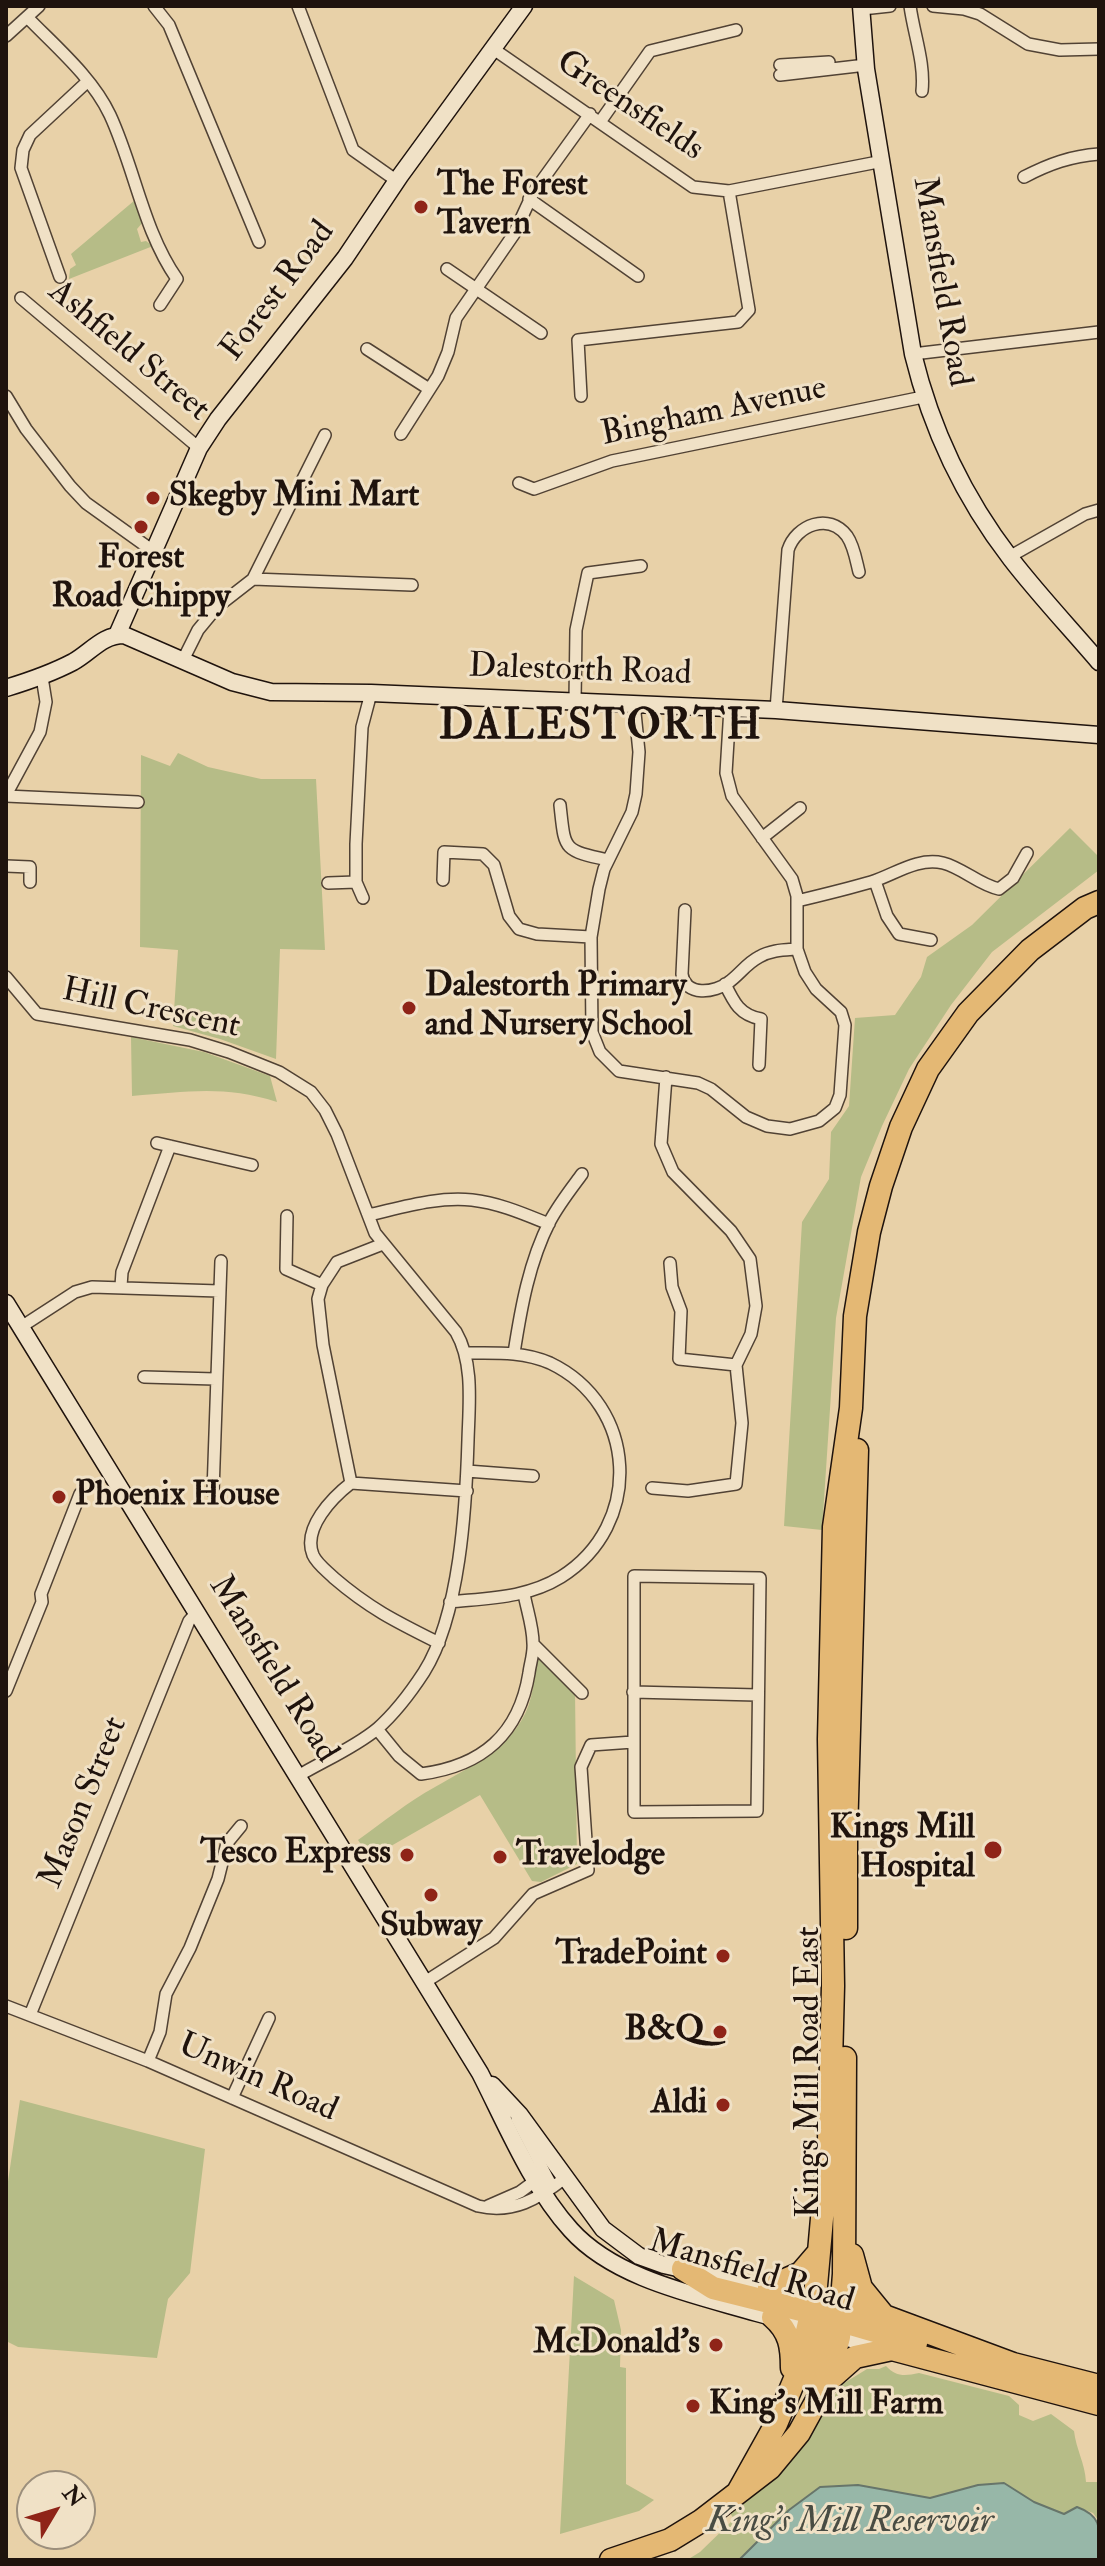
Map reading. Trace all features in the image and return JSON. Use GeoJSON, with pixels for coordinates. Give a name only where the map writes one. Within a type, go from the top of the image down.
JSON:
{"type":"FeatureCollection","features":[{"type":"Feature","properties":{"kind":"highway","name":"Kings Mill Road East"},"geometry":{"type":"LineString","coordinates":[[826,2317],[819,2252],[829,2140],[833,1986],[829,1739],[834,1527],[851,1408],[855,1316],[869,1232],[901,1127],[928,1069],[968,1013],[1030,950],[1094,900]]}},
{"type":"Feature","properties":{"kind":"highway","name":"Kings Mill Road East"},"geometry":{"type":"LineString","coordinates":[[826,2317],[844,2230],[846,1835],[857,1435],[851,1408]]}},
{"type":"Feature","properties":{"kind":"highway"},"geometry":{"type":"LineString","coordinates":[[828,2380],[826,2317],[836,2177],[846,2147]]}},
{"type":"Feature","properties":{"kind":"highway"},"geometry":{"type":"LineString","coordinates":[[844,2230],[861,2288],[884,2316]]}},
{"type":"Feature","properties":{"kind":"highway"},"geometry":{"type":"LineString","coordinates":[[769,2287],[801,2273],[819,2252]]}},
{"type":"Feature","properties":{"kind":"highway"},"geometry":{"type":"LineString","coordinates":[[683,2269],[713,2288],[934,2348],[971,2370]]}},
{"type":"Feature","properties":{"kind":"highway","name":"Mansfield Road"},"geometry":{"type":"LineString","coordinates":[[826,2317],[884,2316],[1013,2364],[1099,2386]]}},
{"type":"Feature","properties":{"kind":"highway"},"geometry":{"type":"LineString","coordinates":[[773,2317],[783,2327],[791,2345],[792,2385]]}},
{"type":"Feature","properties":{"kind":"highway"},"geometry":{"type":"LineString","coordinates":[[738,2492],[776,2424],[826,2317]]}},
{"type":"Feature","properties":{"kind":"highway"},"geometry":{"type":"LineString","coordinates":[[758,2456],[783,2432],[796,2411],[815,2365],[826,2317]]}},
{"type":"Feature","properties":{"kind":"highway"},"geometry":{"type":"LineString","coordinates":[[611,2560],[670,2540],[701,2521],[770,2468],[799,2433],[828,2380],[855,2357],[892,2349]]}},
{"type":"Feature","properties":{"kind":"highway","name":"Mansfield Road"},"geometry":{"type":"LineString","coordinates":[[892,2349],[1099,2404]]}},
{"type":"Feature","properties":{"kind":"main road","name":"Forest Road"},"geometry":{"type":"LineString","coordinates":[[117,635],[199,448],[218,419],[345,258],[524,6]]}},
{"type":"Feature","properties":{"kind":"main road","name":"Mansfield Road"},"geometry":{"type":"LineString","coordinates":[[862,8],[866,62],[913,354],[923,397],[947,455],[1009,557],[1099,662]]}},
{"type":"Feature","properties":{"kind":"main road","name":"Dalestorth Road"},"geometry":{"type":"LineString","coordinates":[[117,635],[149,644],[232,682],[271,692],[371,693],[776,710],[1099,735]]}},
{"type":"Feature","properties":{"kind":"main road"},"geometry":{"type":"LineString","coordinates":[[6,688],[42,677],[117,635]]}},
{"type":"Feature","properties":{"kind":"main road","name":"Mansfield Road"},"geometry":{"type":"LineString","coordinates":[[6,1303],[480,2073],[550,2178],[585,2206],[613,2239],[639,2256],[683,2269],[769,2287],[892,2349]]}},
{"type":"Feature","properties":{"kind":"main road","name":"Mansfield Road"},"geometry":{"type":"LineString","coordinates":[[480,2073],[509,2101],[550,2178],[570,2230],[587,2247],[636,2276],[773,2317],[826,2317]]}},
{"type":"Feature","properties":{"kind":"street"},"geometry":{"type":"LineString","coordinates":[[6,36],[39,6]]}},
{"type":"Feature","properties":{"kind":"street"},"geometry":{"type":"LineString","coordinates":[[154,6],[169,25],[259,242]]}},
{"type":"Feature","properties":{"kind":"street"},"geometry":{"type":"LineString","coordinates":[[298,6],[353,150],[397,181]]}},
{"type":"Feature","properties":{"kind":"street"},"geometry":{"type":"LineString","coordinates":[[862,8],[890,6]]}},
{"type":"Feature","properties":{"kind":"street"},"geometry":{"type":"LineString","coordinates":[[910,6],[924,71],[922,91]]}},
{"type":"Feature","properties":{"kind":"street"},"geometry":{"type":"LineString","coordinates":[[933,6],[980,14],[1028,44],[1060,50],[1099,49]]}},
{"type":"Feature","properties":{"kind":"street"},"geometry":{"type":"LineString","coordinates":[[27,17],[88,81],[109,113],[161,256],[177,279],[160,305]]}},
{"type":"Feature","properties":{"kind":"street"},"geometry":{"type":"LineString","coordinates":[[600,122],[650,51],[736,30]]}},
{"type":"Feature","properties":{"kind":"street","name":"Greensfields"},"geometry":{"type":"LineString","coordinates":[[492,48],[693,187],[729,191],[883,161]]}},
{"type":"Feature","properties":{"kind":"street"},"geometry":{"type":"LineString","coordinates":[[780,70],[866,62]]}},
{"type":"Feature","properties":{"kind":"street"},"geometry":{"type":"LineString","coordinates":[[60,277],[21,168],[23,150],[30,135],[88,81]]}},
{"type":"Feature","properties":{"kind":"street"},"geometry":{"type":"LineString","coordinates":[[401,434],[448,352],[456,318],[514,234],[529,199],[590,114]]}},
{"type":"Feature","properties":{"kind":"street"},"geometry":{"type":"LineString","coordinates":[[1024,177],[1051,162],[1099,154]]}},
{"type":"Feature","properties":{"kind":"street"},"geometry":{"type":"LineString","coordinates":[[581,396],[578,340],[738,322],[749,310],[729,191]]}},
{"type":"Feature","properties":{"kind":"street"},"geometry":{"type":"LineString","coordinates":[[529,199],[638,276]]}},
{"type":"Feature","properties":{"kind":"street"},"geometry":{"type":"LineString","coordinates":[[447,269],[541,333]]}},
{"type":"Feature","properties":{"kind":"street","name":"Ashfield Street"},"geometry":{"type":"LineString","coordinates":[[21,298],[199,448]]}},
{"type":"Feature","properties":{"kind":"street"},"geometry":{"type":"LineString","coordinates":[[913,354],[1099,332]]}},
{"type":"Feature","properties":{"kind":"street"},"geometry":{"type":"LineString","coordinates":[[367,349],[429,389]]}},
{"type":"Feature","properties":{"kind":"street"},"geometry":{"type":"LineString","coordinates":[[6,396],[26,429],[86,503],[153,551]]}},
{"type":"Feature","properties":{"kind":"street","name":"Bingham Avenue"},"geometry":{"type":"LineString","coordinates":[[519,483],[534,489],[612,461],[923,397]]}},
{"type":"Feature","properties":{"kind":"street"},"geometry":{"type":"LineString","coordinates":[[183,660],[198,630],[217,607],[253,579],[325,435]]}},
{"type":"Feature","properties":{"kind":"street"},"geometry":{"type":"LineString","coordinates":[[1009,557],[1085,514],[1099,510]]}},
{"type":"Feature","properties":{"kind":"street"},"geometry":{"type":"LineString","coordinates":[[776,710],[788,550],[792,537],[814,524],[835,526],[849,540],[859,572]]}},
{"type":"Feature","properties":{"kind":"street"},"geometry":{"type":"LineString","coordinates":[[575,701],[576,630],[588,573],[641,566]]}},
{"type":"Feature","properties":{"kind":"street"},"geometry":{"type":"LineString","coordinates":[[253,579],[412,585]]}},
{"type":"Feature","properties":{"kind":"street"},"geometry":{"type":"LineString","coordinates":[[42,677],[46,702],[40,732],[6,795],[138,802]]}},
{"type":"Feature","properties":{"kind":"street"},"geometry":{"type":"LineString","coordinates":[[363,898],[356,882],[362,727],[371,693]]}},
{"type":"Feature","properties":{"kind":"street"},"geometry":{"type":"LineString","coordinates":[[634,703],[639,752],[636,794],[632,812],[608,860],[599,889],[591,937],[592,1032],[600,1052],[619,1071],[698,1083],[711,1089],[746,1117],[767,1126],[790,1129],[819,1121],[835,1108],[840,1095],[845,1025],[841,1012],[816,989],[805,972],[797,949],[797,901],[792,879],[732,796],[726,773],[730,708]]}},
{"type":"Feature","properties":{"kind":"street"},"geometry":{"type":"LineString","coordinates":[[560,805],[564,837],[570,849],[575,853],[608,860]]}},
{"type":"Feature","properties":{"kind":"street"},"geometry":{"type":"LineString","coordinates":[[762,838],[800,808]]}},
{"type":"Feature","properties":{"kind":"street"},"geometry":{"type":"LineString","coordinates":[[443,880],[444,852],[483,854],[494,865],[509,916],[519,929],[537,934],[591,937]]}},
{"type":"Feature","properties":{"kind":"street"},"geometry":{"type":"LineString","coordinates":[[797,901],[875,881],[920,863],[939,862],[999,889],[1013,878],[1027,853]]}},
{"type":"Feature","properties":{"kind":"street"},"geometry":{"type":"LineString","coordinates":[[6,866],[30,867],[30,882]]}},
{"type":"Feature","properties":{"kind":"street"},"geometry":{"type":"LineString","coordinates":[[875,881],[890,923],[899,934],[931,940]]}},
{"type":"Feature","properties":{"kind":"street"},"geometry":{"type":"LineString","coordinates":[[328,883],[356,882]]}},
{"type":"Feature","properties":{"kind":"street"},"geometry":{"type":"LineString","coordinates":[[685,910],[682,980],[691,989],[701,991],[725,984],[760,956],[797,949]]}},
{"type":"Feature","properties":{"kind":"street","name":"Hill Crescent"},"geometry":{"type":"LineString","coordinates":[[6,977],[37,1014],[190,1040],[229,1052],[292,1079],[311,1092],[325,1110],[337,1134],[375,1233],[456,1332],[466,1353],[469,1402],[467,1491],[450,1602],[439,1643],[424,1672],[377,1729],[298,1776]]}},
{"type":"Feature","properties":{"kind":"street"},"geometry":{"type":"LineString","coordinates":[[725,984],[746,1016],[761,1019],[759,1065]]}},
{"type":"Feature","properties":{"kind":"street"},"geometry":{"type":"LineString","coordinates":[[652,1488],[688,1491],[736,1484],[742,1423],[736,1365],[751,1334],[756,1306],[750,1259],[731,1231],[689,1190],[668,1163],[661,1144],[666,1077]]}},
{"type":"Feature","properties":{"kind":"street"},"geometry":{"type":"LineString","coordinates":[[157,1143],[252,1165]]}},
{"type":"Feature","properties":{"kind":"street"},"geometry":{"type":"LineString","coordinates":[[121,1286],[122,1272],[170,1146]]}},
{"type":"Feature","properties":{"kind":"street"},"geometry":{"type":"LineString","coordinates":[[514,1353],[523,1298],[549,1224],[582,1174]]}},
{"type":"Feature","properties":{"kind":"street"},"geometry":{"type":"LineString","coordinates":[[368,1215],[420,1203],[470,1199],[511,1208],[549,1224]]}},
{"type":"Feature","properties":{"kind":"street"},"geometry":{"type":"LineString","coordinates":[[287,1216],[286,1269],[322,1285]]}},
{"type":"Feature","properties":{"kind":"street"},"geometry":{"type":"LineString","coordinates":[[351,1483],[323,1345],[318,1299],[322,1285],[337,1262],[383,1244]]}},
{"type":"Feature","properties":{"kind":"street"},"geometry":{"type":"LineString","coordinates":[[213,1492],[221,1261]]}},
{"type":"Feature","properties":{"kind":"street"},"geometry":{"type":"LineString","coordinates":[[670,1263],[672,1287],[681,1311],[679,1359],[736,1365]]}},
{"type":"Feature","properties":{"kind":"street"},"geometry":{"type":"LineString","coordinates":[[21,1327],[75,1292],[92,1287],[219,1291]]}},
{"type":"Feature","properties":{"kind":"street"},"geometry":{"type":"LineString","coordinates":[[450,1602],[524,1594],[562,1576],[585,1556],[608,1528],[619,1497],[615,1434],[603,1408],[580,1382],[549,1363],[514,1353],[466,1353]]}},
{"type":"Feature","properties":{"kind":"street"},"geometry":{"type":"LineString","coordinates":[[144,1377],[215,1379]]}},
{"type":"Feature","properties":{"kind":"street"},"geometry":{"type":"LineString","coordinates":[[467,1471],[533,1476]]}},
{"type":"Feature","properties":{"kind":"street"},"geometry":{"type":"LineString","coordinates":[[439,1643],[380,1614],[322,1567],[313,1553],[312,1540],[326,1505],[351,1483],[467,1491]]}},
{"type":"Feature","properties":{"kind":"street"},"geometry":{"type":"LineString","coordinates":[[6,1691],[42,1602],[41,1594],[80,1494]]}},
{"type":"Feature","properties":{"kind":"street"},"geometry":{"type":"LineString","coordinates":[[634,1576],[760,1578],[757,1695],[757,1811],[634,1812],[634,1576]]}},
{"type":"Feature","properties":{"kind":"street"},"geometry":{"type":"LineString","coordinates":[[377,1729],[399,1756],[421,1774],[449,1770],[497,1743],[513,1725],[525,1693],[533,1644],[524,1594]]}},
{"type":"Feature","properties":{"kind":"street","name":"Mason Street"},"geometry":{"type":"LineString","coordinates":[[30,2015],[183,1635],[196,1613]]}},
{"type":"Feature","properties":{"kind":"street"},"geometry":{"type":"LineString","coordinates":[[533,1644],[582,1693]]}},
{"type":"Feature","properties":{"kind":"street"},"geometry":{"type":"LineString","coordinates":[[633,1692],[757,1695]]}},
{"type":"Feature","properties":{"kind":"street"},"geometry":{"type":"LineString","coordinates":[[425,1982],[494,1938],[533,1894],[588,1870],[581,1767],[591,1745],[633,1742]]}},
{"type":"Feature","properties":{"kind":"street"},"geometry":{"type":"LineString","coordinates":[[148,2061],[160,2032],[166,1994],[218,1879],[227,1843],[241,1826]]}},
{"type":"Feature","properties":{"kind":"street","name":"Unwin Road"},"geometry":{"type":"LineString","coordinates":[[6,2006],[148,2061],[484,2208],[506,2209],[524,2205],[550,2178]]}},
{"type":"Feature","properties":{"kind":"street"},"geometry":{"type":"LineString","coordinates":[[232,2098],[269,2018]]}},
{"type":"Feature","properties":{"kind":"green space"},"geometry":{"type":"Polygon","coordinates":[[[135,200],[144,221],[137,229],[141,242],[146,241],[153,246],[69,279],[70,269],[76,265],[71,254],[135,200]]]}},
{"type":"Feature","properties":{"kind":"green space"},"geometry":{"type":"Polygon","coordinates":[[[178,753],[208,767],[261,779],[316,779],[325,950],[280,949],[276,1059],[173,1026],[178,950],[140,947],[141,755],[170,766],[178,753]]]}},
{"type":"Feature","properties":{"kind":"green space"},"geometry":{"type":"Polygon","coordinates":[[[1070,828],[1099,857],[1099,870],[992,952],[951,1005],[909,1069],[861,1177],[836,1318],[822,1530],[784,1526],[802,1222],[829,1179],[831,1132],[849,1106],[855,1018],[895,1015],[921,977],[927,957],[972,925],[1070,828]]]}},
{"type":"Feature","properties":{"kind":"green space"},"geometry":{"type":"Polygon","coordinates":[[[131,1037],[204,1052],[270,1076],[277,1102],[222,1092],[132,1096],[131,1037]]]}},
{"type":"Feature","properties":{"kind":"green space"},"geometry":{"type":"Polygon","coordinates":[[[543,1659],[575,1691],[577,1864],[541,1882],[532,1881],[480,1795],[370,1858],[358,1840],[415,1799],[479,1761],[517,1728],[532,1692],[537,1660],[543,1659]]]}},
{"type":"Feature","properties":{"kind":"green space"},"geometry":{"type":"Polygon","coordinates":[[[20,2100],[205,2149],[190,2273],[168,2299],[157,2358],[18,2347],[6,2341],[6,2195],[20,2100]]]}},
{"type":"Feature","properties":{"kind":"green space"},"geometry":{"type":"Polygon","coordinates":[[[574,2276],[614,2300],[621,2330],[620,2367],[626,2368],[626,2484],[654,2500],[639,2511],[560,2534],[574,2276]]]}},
{"type":"Feature","properties":{"kind":"green space"},"geometry":{"type":"Polygon","coordinates":[[[886,2366],[897,2374],[919,2373],[1009,2396],[1019,2405],[1019,2415],[1033,2421],[1051,2414],[1074,2431],[1086,2482],[1099,2482],[1099,2521],[1093,2513],[1077,2507],[1064,2514],[1034,2502],[1004,2483],[978,2485],[930,2498],[858,2485],[820,2487],[789,2510],[739,2560],[687,2560],[700,2552],[734,2519],[728,2510],[805,2445],[841,2385],[867,2369],[886,2366]]]}},
{"type":"Feature","properties":{"kind":"water","name":"King's Mill Reservoir"},"geometry":{"type":"Polygon","coordinates":[[[1004,2483],[1034,2502],[1064,2514],[1077,2507],[1086,2511],[1098,2527],[1099,2560],[739,2560],[789,2510],[820,2487],[858,2485],[930,2498],[978,2485],[1004,2483]]]}},
{"type":"Feature","properties":{"kind":"place","name":"The Forest Tavern"},"geometry":{"type":"Point","coordinates":[421,207]}},
{"type":"Feature","properties":{"kind":"place","name":"Skegby Mini Mart"},"geometry":{"type":"Point","coordinates":[153,498]}},
{"type":"Feature","properties":{"kind":"place","name":"Forest Road Chippy"},"geometry":{"type":"Point","coordinates":[141,527]}},
{"type":"Feature","properties":{"kind":"place","name":"Dalestorth Primary and Nursery School"},"geometry":{"type":"Point","coordinates":[409,1008]}},
{"type":"Feature","properties":{"kind":"place","name":"Phoenix House"},"geometry":{"type":"Point","coordinates":[59,1497]}},
{"type":"Feature","properties":{"kind":"place","name":"Kings Mill Hospital"},"geometry":{"type":"Point","coordinates":[993,1850]}},
{"type":"Feature","properties":{"kind":"place","name":"Tesco Express"},"geometry":{"type":"Point","coordinates":[407,1855]}},
{"type":"Feature","properties":{"kind":"place","name":"Travelodge"},"geometry":{"type":"Point","coordinates":[500,1857]}},
{"type":"Feature","properties":{"kind":"place","name":"Subway"},"geometry":{"type":"Point","coordinates":[431,1895]}},
{"type":"Feature","properties":{"kind":"place","name":"TradePoint"},"geometry":{"type":"Point","coordinates":[723,1956]}},
{"type":"Feature","properties":{"kind":"place","name":"B&Q"},"geometry":{"type":"Point","coordinates":[720,2032]}},
{"type":"Feature","properties":{"kind":"place","name":"Aldi"},"geometry":{"type":"Point","coordinates":[723,2105]}},
{"type":"Feature","properties":{"kind":"place","name":"McDonald's"},"geometry":{"type":"Point","coordinates":[716,2345]}},
{"type":"Feature","properties":{"kind":"place","name":"King's Mill Farm"},"geometry":{"type":"Point","coordinates":[693,2406]}},
{"type":"Feature","properties":{"kind":"district","name":"DALESTORTH"},"geometry":{"type":"Point","coordinates":[601,729]}}]}
